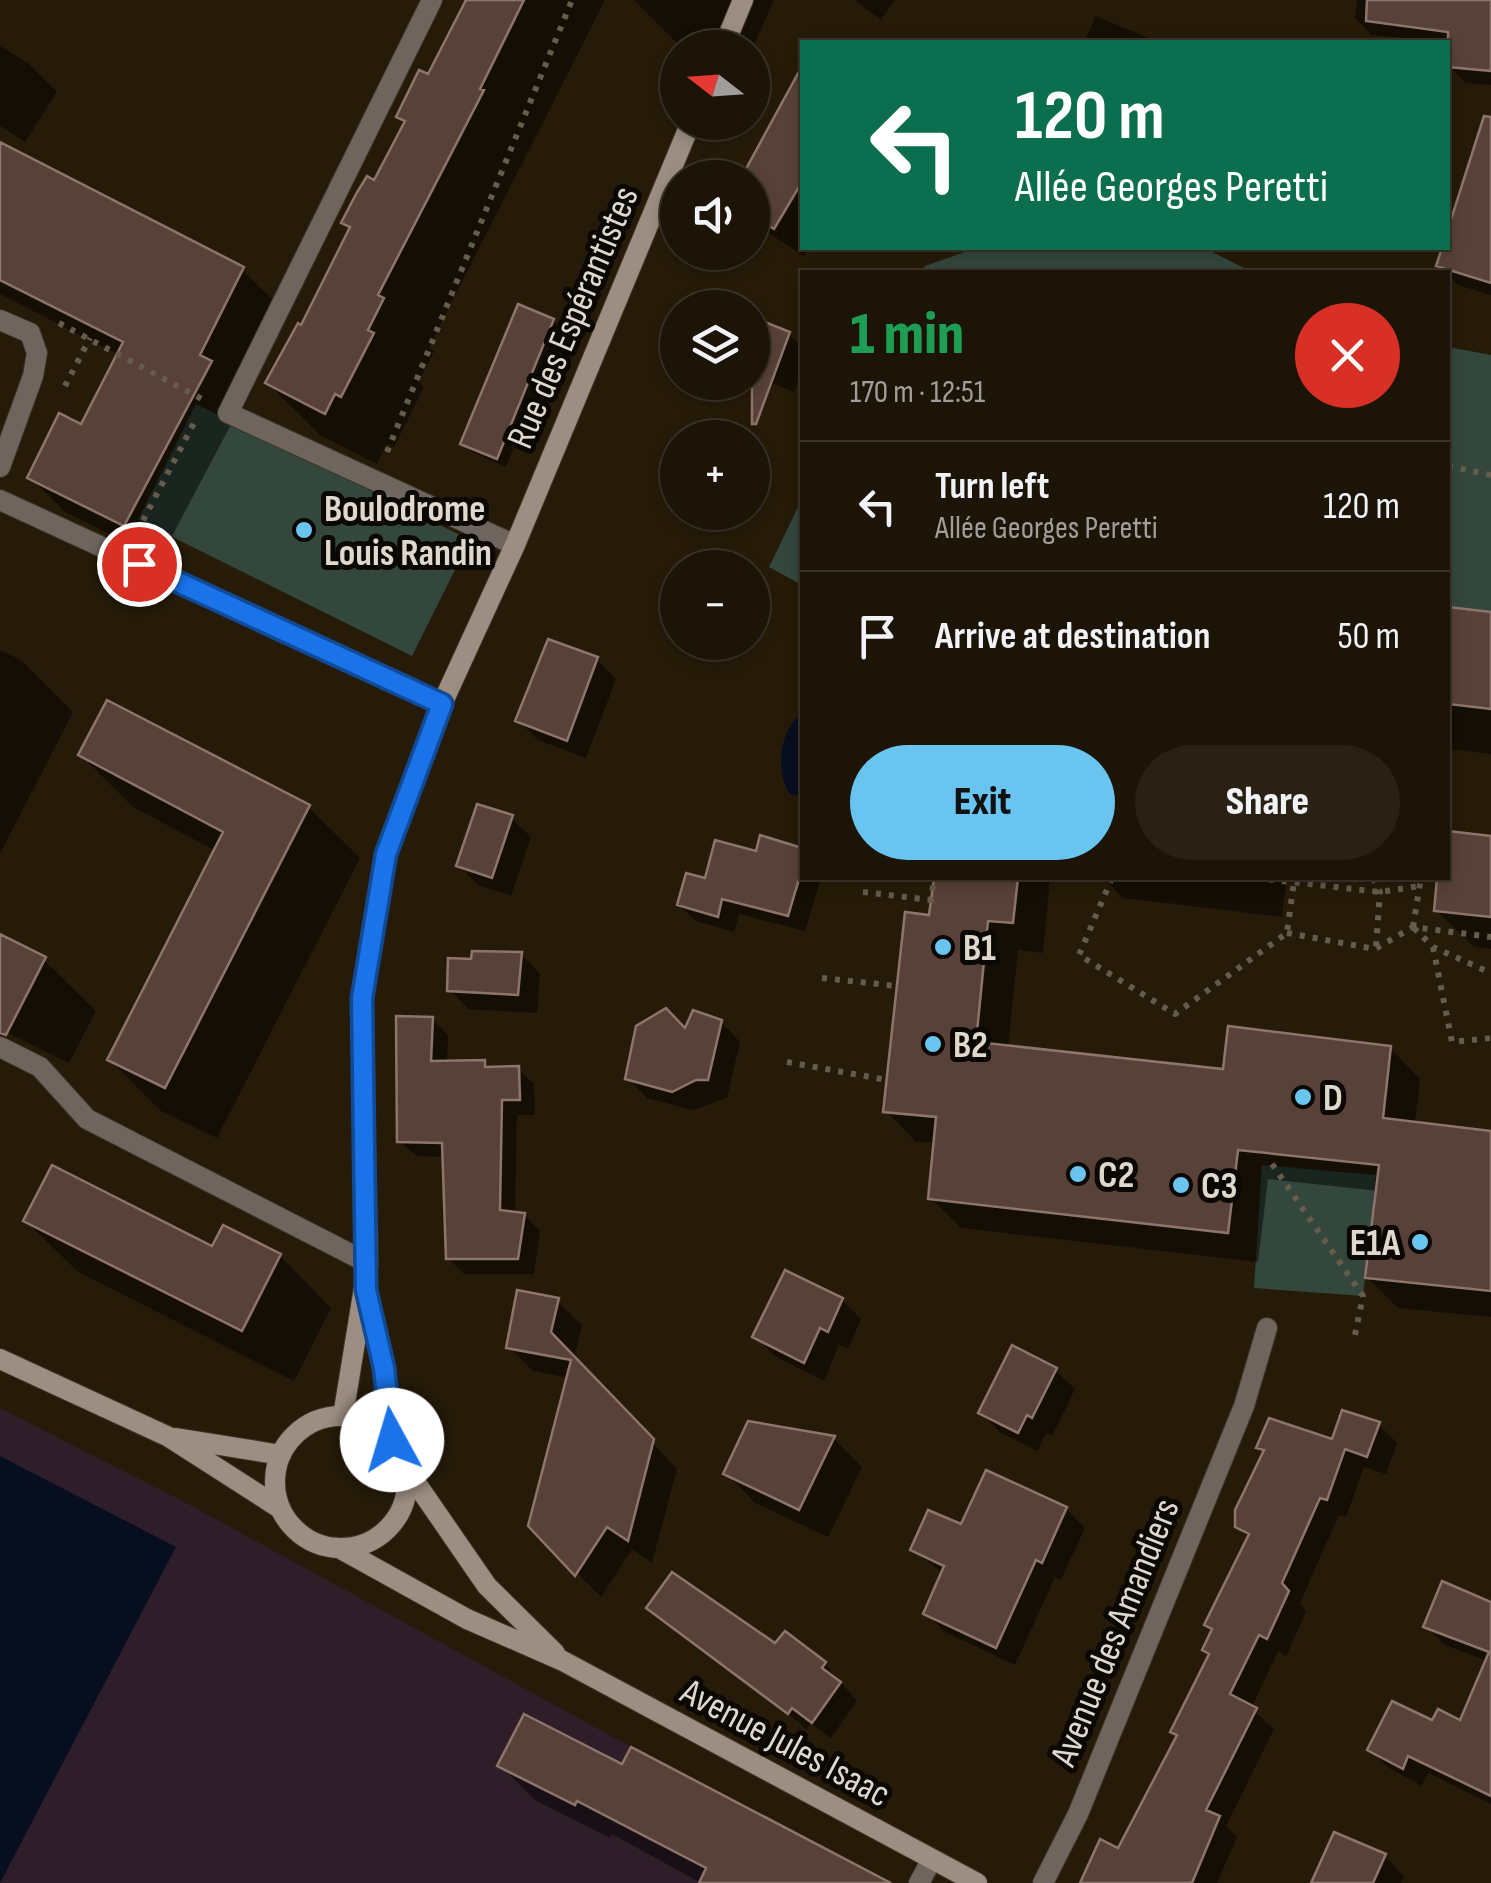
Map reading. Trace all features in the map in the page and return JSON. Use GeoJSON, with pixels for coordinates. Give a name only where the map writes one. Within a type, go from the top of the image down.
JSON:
{"type":"FeatureCollection","features":[{"type":"Feature","properties":{"kind":"main road"},"geometry":{"type":"LineString","coordinates":[[730,30],[743,0]]}},
{"type":"Feature","properties":{"kind":"main road","name":"Rue des Espérantistes"},"geometry":{"type":"LineString","coordinates":[[344,1416],[368,1263],[362,998],[386,854],[442,704],[516,545],[684,140]]}},
{"type":"Feature","properties":{"kind":"main road","name":"Rue des Espérantistes"},"geometry":{"type":"LineString","coordinates":[[366,1290],[384,1368],[392,1440]]}},
{"type":"Feature","properties":{"kind":"main road"},"geometry":{"type":"LineString","coordinates":[[0,1359],[169,1437],[281,1509],[304,1537],[339,1548],[360,1546],[393,1522],[403,1504],[406,1468],[392,1440],[378,1427],[344,1416],[306,1426],[281,1455],[276,1473],[281,1509]]}},
{"type":"Feature","properties":{"kind":"main road"},"geometry":{"type":"LineString","coordinates":[[169,1437],[281,1455]]}},
{"type":"Feature","properties":{"kind":"main road","name":"Avenue Jules Isaac"},"geometry":{"type":"LineString","coordinates":[[406,1468],[488,1586],[563,1661]]}},
{"type":"Feature","properties":{"kind":"main road","name":"Avenue Jules Isaac"},"geometry":{"type":"LineString","coordinates":[[339,1548],[466,1618],[563,1661],[978,1883]]}},
{"type":"Feature","properties":{"kind":"street"},"geometry":{"type":"LineString","coordinates":[[432,0],[228,413],[516,545]]}},
{"type":"Feature","properties":{"kind":"street"},"geometry":{"type":"LineString","coordinates":[[0,320],[30,334],[37,353],[0,466]]}},
{"type":"Feature","properties":{"kind":"street"},"geometry":{"type":"LineString","coordinates":[[0,500],[442,704]]}},
{"type":"Feature","properties":{"kind":"street"},"geometry":{"type":"LineString","coordinates":[[0,1047],[40,1068],[87,1120],[368,1263]]}},
{"type":"Feature","properties":{"kind":"street","name":"Avenue des Amandiers"},"geometry":{"type":"LineString","coordinates":[[1043,1883],[1078,1814],[1244,1406],[1267,1328]]}},
{"type":"Feature","properties":{"kind":"street"},"geometry":{"type":"LineString","coordinates":[[919,1883],[932,1860]]}},
{"type":"Feature","properties":{"kind":"path"},"geometry":{"type":"LineString","coordinates":[[375,480],[572,0]]}},
{"type":"Feature","properties":{"kind":"path"},"geometry":{"type":"LineString","coordinates":[[45,315],[206,401],[132,541]]}},
{"type":"Feature","properties":{"kind":"path"},"geometry":{"type":"LineString","coordinates":[[57,402],[90,338]]}},
{"type":"Feature","properties":{"kind":"path"},"geometry":{"type":"LineString","coordinates":[[1450,466],[1491,474]]}},
{"type":"Feature","properties":{"kind":"path"},"geometry":{"type":"LineString","coordinates":[[863,892],[930,900],[934,880]]}},
{"type":"Feature","properties":{"kind":"path"},"geometry":{"type":"LineString","coordinates":[[1111,880],[1079,955],[1175,1014],[1287,933],[1376,948],[1413,927],[1491,938]]}},
{"type":"Feature","properties":{"kind":"path"},"geometry":{"type":"LineString","coordinates":[[1281,880],[1380,892],[1420,882],[1413,927]]}},
{"type":"Feature","properties":{"kind":"path"},"geometry":{"type":"LineString","coordinates":[[1374,880],[1380,892],[1376,948]]}},
{"type":"Feature","properties":{"kind":"path"},"geometry":{"type":"LineString","coordinates":[[1287,933],[1294,881]]}},
{"type":"Feature","properties":{"kind":"path"},"geometry":{"type":"LineString","coordinates":[[1413,927],[1433,947],[1491,973]]}},
{"type":"Feature","properties":{"kind":"path"},"geometry":{"type":"LineString","coordinates":[[1433,947],[1452,1042],[1491,1038]]}},
{"type":"Feature","properties":{"kind":"path"},"geometry":{"type":"LineString","coordinates":[[822,978],[897,986]]}},
{"type":"Feature","properties":{"kind":"path"},"geometry":{"type":"LineString","coordinates":[[788,1062],[887,1080]]}},
{"type":"Feature","properties":{"kind":"path"},"geometry":{"type":"LineString","coordinates":[[1272,1164],[1363,1296],[1355,1335]]}},
{"type":"Feature","properties":{"kind":"shaded area"},"geometry":{"type":"Polygon","coordinates":[[[0,1408],[190,1505],[631,1747],[893,1883],[0,1883],[0,1408]]]}},
{"type":"Feature","properties":{"kind":"green space"},"geometry":{"type":"Polygon","coordinates":[[[970,250],[1208,250],[1248,270],[922,270],[970,250]]]}},
{"type":"Feature","properties":{"kind":"green space"},"geometry":{"type":"Polygon","coordinates":[[[1450,347],[1491,355],[1491,612],[1450,607],[1450,347]]]}},
{"type":"Feature","properties":{"kind":"green space","name":"Boulodrome Louis Randin"},"geometry":{"type":"Polygon","coordinates":[[[196,404],[470,540],[412,656],[138,520],[196,404]]]}},
{"type":"Feature","properties":{"kind":"green space"},"geometry":{"type":"Polygon","coordinates":[[[800,503],[800,584],[770,565],[800,503]]]}},
{"type":"Feature","properties":{"kind":"green space"},"geometry":{"type":"Polygon","coordinates":[[[1262,1165],[1376,1175],[1363,1296],[1254,1288],[1262,1165]]]}},
{"type":"Feature","properties":{"kind":"water"},"geometry":{"type":"Polygon","coordinates":[[[800,716],[800,794],[792,796],[781,765],[784,741],[800,716]]]}},
{"type":"Feature","properties":{"kind":"water"},"geometry":{"type":"Polygon","coordinates":[[[0,1456],[176,1547],[0,1883],[0,1456]]]}},
{"type":"Feature","properties":{"kind":"building"},"geometry":{"type":"Polygon","coordinates":[[[466,0],[524,0],[480,89],[484,90],[378,295],[384,298],[368,330],[374,333],[341,397],[335,394],[325,414],[265,383],[298,323],[301,325],[350,227],[341,223],[356,194],[367,176],[374,180],[405,121],[396,117],[419,70],[428,74],[466,0]]]}},
{"type":"Feature","properties":{"kind":"building"},"geometry":{"type":"Polygon","coordinates":[[[1367,0],[1491,0],[1491,71],[1450,67],[1448,32],[1366,21],[1367,0]]]}},
{"type":"Feature","properties":{"kind":"building"},"geometry":{"type":"Polygon","coordinates":[[[800,70],[800,185],[774,229],[770,227],[770,160],[751,160],[762,140],[770,140],[770,125],[800,70]]]}},
{"type":"Feature","properties":{"kind":"building"},"geometry":{"type":"Polygon","coordinates":[[[1484,116],[1491,117],[1491,283],[1436,266],[1441,250],[1450,250],[1450,223],[1484,116]]]}},
{"type":"Feature","properties":{"kind":"building"},"geometry":{"type":"Polygon","coordinates":[[[0,142],[244,267],[200,355],[212,361],[124,526],[27,478],[59,413],[81,424],[123,342],[0,280],[0,142]]]}},
{"type":"Feature","properties":{"kind":"building"},"geometry":{"type":"Polygon","coordinates":[[[518,304],[554,319],[497,459],[460,444],[518,304]]]}},
{"type":"Feature","properties":{"kind":"building"},"geometry":{"type":"Polygon","coordinates":[[[770,324],[790,332],[770,386],[770,324]]]}},
{"type":"Feature","properties":{"kind":"building"},"geometry":{"type":"Polygon","coordinates":[[[752,400],[765,400],[757,420],[752,420],[752,400]]]}},
{"type":"Feature","properties":{"kind":"building"},"geometry":{"type":"Polygon","coordinates":[[[1450,607],[1491,612],[1491,709],[1450,704],[1450,607]]]}},
{"type":"Feature","properties":{"kind":"building"},"geometry":{"type":"Polygon","coordinates":[[[548,639],[598,657],[567,741],[515,721],[548,639]]]}},
{"type":"Feature","properties":{"kind":"building"},"geometry":{"type":"Polygon","coordinates":[[[107,700],[310,805],[165,1088],[107,1060],[223,832],[78,755],[107,700]]]}},
{"type":"Feature","properties":{"kind":"building"},"geometry":{"type":"Polygon","coordinates":[[[477,804],[513,815],[492,878],[456,866],[477,804]]]}},
{"type":"Feature","properties":{"kind":"building"},"geometry":{"type":"Polygon","coordinates":[[[1450,831],[1491,836],[1491,917],[1434,911],[1437,880],[1450,880],[1450,831]]]}},
{"type":"Feature","properties":{"kind":"building"},"geometry":{"type":"Polygon","coordinates":[[[760,835],[800,847],[800,876],[788,916],[722,899],[718,917],[677,905],[686,873],[705,878],[715,840],[756,851],[760,835]]]}},
{"type":"Feature","properties":{"kind":"building"},"geometry":{"type":"Polygon","coordinates":[[[934,880],[1018,880],[1013,923],[988,921],[976,1042],[1223,1069],[1228,1026],[1391,1046],[1383,1118],[1491,1131],[1491,1291],[1365,1278],[1379,1165],[1238,1150],[1228,1233],[928,1199],[936,1117],[883,1112],[905,912],[929,915],[934,880]]]}},
{"type":"Feature","properties":{"kind":"building"},"geometry":{"type":"Polygon","coordinates":[[[0,934],[46,957],[6,1035],[0,1033],[0,934]]]}},
{"type":"Feature","properties":{"kind":"building"},"geometry":{"type":"Polygon","coordinates":[[[472,951],[522,952],[518,995],[447,991],[448,958],[471,959],[472,951]]]}},
{"type":"Feature","properties":{"kind":"building"},"geometry":{"type":"Polygon","coordinates":[[[666,1008],[685,1028],[693,1010],[722,1020],[708,1080],[696,1080],[672,1092],[625,1079],[636,1026],[666,1008]]]}},
{"type":"Feature","properties":{"kind":"building"},"geometry":{"type":"Polygon","coordinates":[[[396,1016],[433,1017],[431,1061],[485,1060],[485,1067],[519,1066],[520,1100],[502,1100],[500,1210],[525,1213],[518,1259],[446,1259],[442,1143],[397,1142],[396,1016]]]}},
{"type":"Feature","properties":{"kind":"building"},"geometry":{"type":"Polygon","coordinates":[[[52,1165],[212,1246],[223,1225],[281,1254],[242,1331],[23,1221],[52,1165]]]}},
{"type":"Feature","properties":{"kind":"building"},"geometry":{"type":"Polygon","coordinates":[[[785,1270],[843,1298],[828,1332],[820,1328],[804,1363],[752,1337],[785,1270]]]}},
{"type":"Feature","properties":{"kind":"building"},"geometry":{"type":"Polygon","coordinates":[[[517,1290],[559,1298],[551,1332],[654,1439],[628,1541],[607,1527],[575,1576],[528,1526],[571,1360],[506,1348],[517,1290]]]}},
{"type":"Feature","properties":{"kind":"building"},"geometry":{"type":"Polygon","coordinates":[[[1012,1345],[1057,1368],[1032,1418],[1027,1415],[1018,1433],[978,1413],[1012,1345]]]}},
{"type":"Feature","properties":{"kind":"building"},"geometry":{"type":"Polygon","coordinates":[[[1342,1410],[1380,1422],[1367,1457],[1345,1449],[1327,1500],[1320,1498],[1282,1583],[1289,1591],[1267,1639],[1259,1635],[1230,1694],[1257,1708],[1206,1810],[1220,1816],[1192,1883],[1080,1883],[1100,1839],[1118,1848],[1177,1735],[1170,1732],[1209,1654],[1202,1650],[1212,1629],[1204,1625],[1249,1534],[1235,1527],[1235,1510],[1264,1450],[1256,1448],[1269,1418],[1332,1439],[1342,1410]]]}},
{"type":"Feature","properties":{"kind":"building"},"geometry":{"type":"Polygon","coordinates":[[[748,1421],[835,1436],[799,1510],[723,1474],[748,1421]]]}},
{"type":"Feature","properties":{"kind":"building"},"geometry":{"type":"Polygon","coordinates":[[[986,1470],[1067,1507],[1042,1563],[1036,1560],[996,1648],[923,1614],[944,1566],[910,1550],[928,1510],[961,1524],[986,1470]]]}},
{"type":"Feature","properties":{"kind":"building"},"geometry":{"type":"Polygon","coordinates":[[[672,1572],[775,1643],[785,1631],[826,1662],[822,1668],[841,1682],[812,1723],[792,1708],[788,1714],[646,1608],[672,1572]]]}},
{"type":"Feature","properties":{"kind":"building"},"geometry":{"type":"Polygon","coordinates":[[[1442,1581],[1491,1602],[1491,1796],[1408,1756],[1403,1769],[1367,1750],[1392,1701],[1432,1720],[1438,1709],[1460,1720],[1489,1652],[1423,1627],[1442,1581]]]}},
{"type":"Feature","properties":{"kind":"building"},"geometry":{"type":"Polygon","coordinates":[[[524,1714],[622,1764],[631,1747],[891,1883],[699,1883],[706,1868],[577,1801],[575,1805],[497,1766],[524,1714]]]}},
{"type":"Feature","properties":{"kind":"building"},"geometry":{"type":"Polygon","coordinates":[[[1334,1832],[1386,1854],[1373,1883],[1311,1883],[1334,1832]]]}},
{"type":"Feature","properties":{"kind":"place","name":"Boulodrome Louis Randin"},"geometry":{"type":"Point","coordinates":[304,530]}},
{"type":"Feature","properties":{"kind":"place","name":"B1"},"geometry":{"type":"Point","coordinates":[943,947]}},
{"type":"Feature","properties":{"kind":"place","name":"B2"},"geometry":{"type":"Point","coordinates":[933,1044]}},
{"type":"Feature","properties":{"kind":"place","name":"D"},"geometry":{"type":"Point","coordinates":[1303,1097]}},
{"type":"Feature","properties":{"kind":"place","name":"C2"},"geometry":{"type":"Point","coordinates":[1078,1174]}},
{"type":"Feature","properties":{"kind":"place","name":"C3"},"geometry":{"type":"Point","coordinates":[1181,1185]}},
{"type":"Feature","properties":{"kind":"place","name":"E1A"},"geometry":{"type":"Point","coordinates":[1420,1242]}},
{"type":"Feature","properties":{"kind":"route"},"geometry":{"type":"LineString","coordinates":[[139,564],[442,704],[386,854],[362,998],[366,1290],[384,1368],[392,1440]]}}]}
